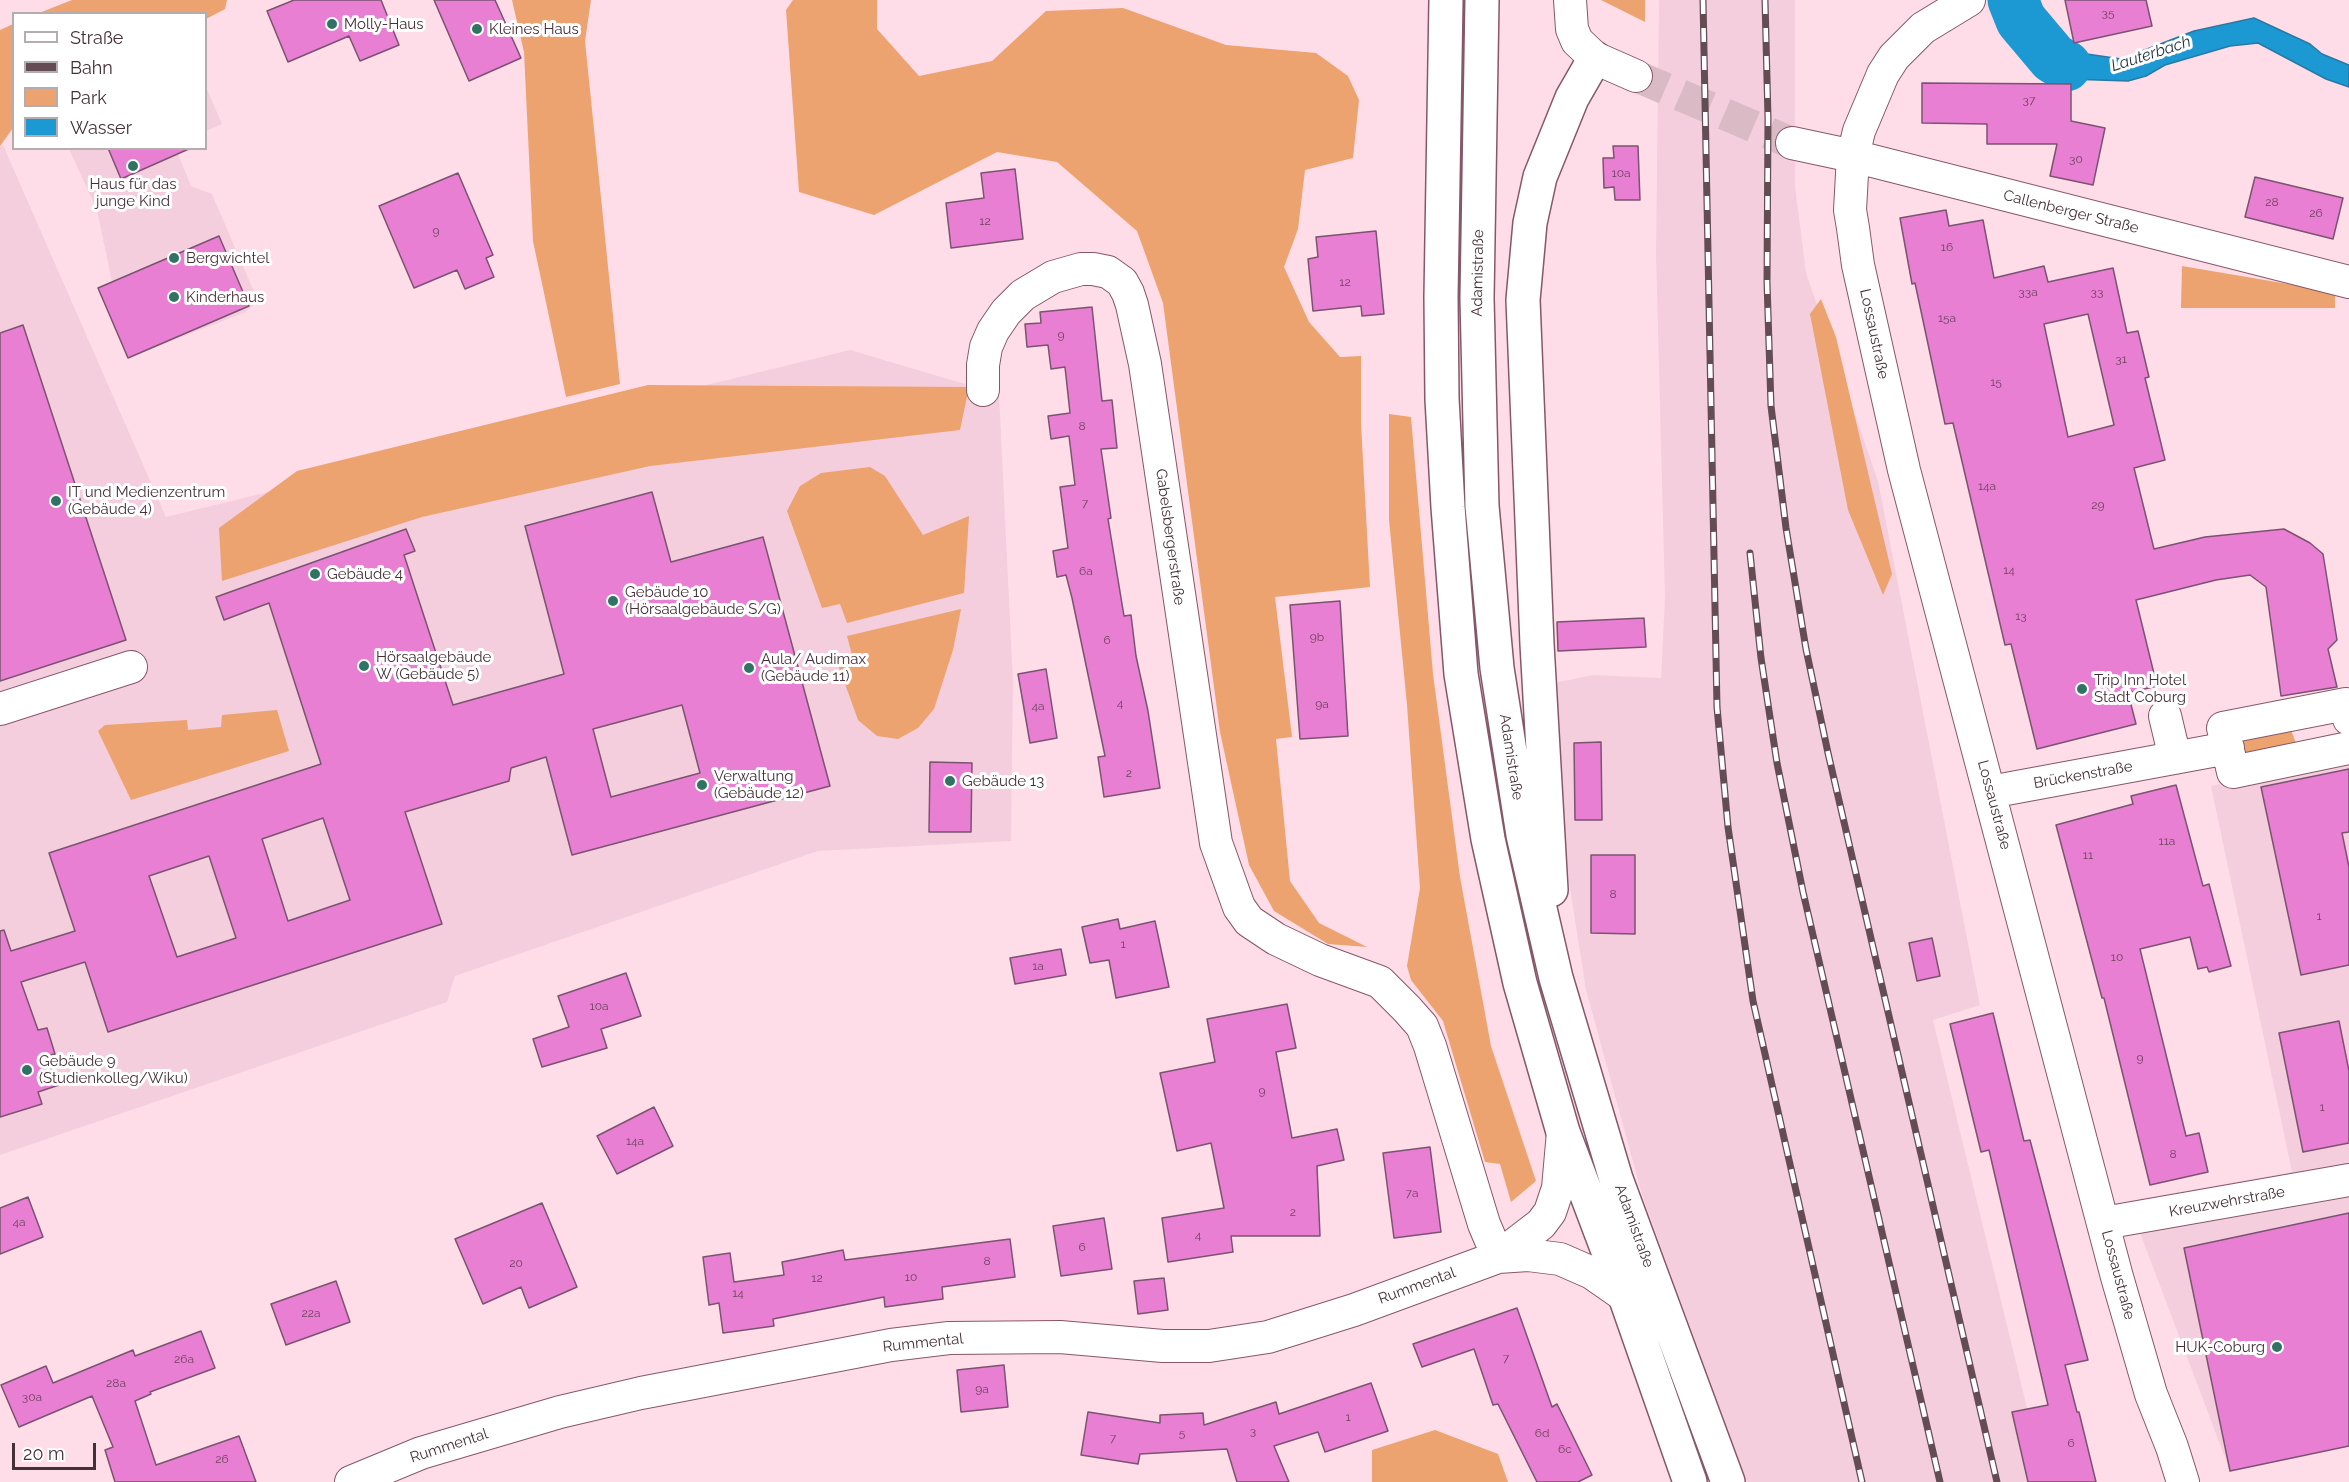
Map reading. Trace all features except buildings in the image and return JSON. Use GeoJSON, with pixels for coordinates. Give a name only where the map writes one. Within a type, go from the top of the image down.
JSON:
{"type":"FeatureCollection","features":[{"type":"Feature","properties":{"kind":"highway"},"geometry":{"type":"LineString","coordinates":[[1446,0],[1441,297],[1442,399],[1461,674],[1488,839],[1520,983],[1563,1132],[1625,1296],[1690,1482]]}},
{"type":"Feature","properties":{"kind":"highway","name":"Adamistraße"},"geometry":{"type":"LineString","coordinates":[[1482,0],[1477,298],[1482,506],[1497,668],[1523,835],[1556,978],[1616,1179],[1728,1482]]}},
{"type":"Feature","properties":{"kind":"highway"},"geometry":{"type":"LineString","coordinates":[[1556,978],[1537,644],[1523,300],[1530,223],[1540,177],[1572,98],[1595,58]]}},
{"type":"Feature","properties":{"kind":"street"},"geometry":{"type":"LineString","coordinates":[[1570,0],[1572,29],[1577,41],[1595,58],[1636,76]]}},
{"type":"Feature","properties":{"kind":"street","name":"Lossaustraße"},"geometry":{"type":"LineString","coordinates":[[1969,0],[1923,28],[1894,57],[1883,74],[1872,97],[1853,156],[1850,210],[1858,265],[1902,459],[2104,1223],[2151,1394],[2183,1482]]}},
{"type":"Feature","properties":{"kind":"street","name":"Callenberger Straße"},"geometry":{"type":"LineString","coordinates":[[1792,143],[1853,156],[2349,282]]}},
{"type":"Feature","properties":{"kind":"street","name":"Gabelsbergerstraße"},"geometry":{"type":"LineString","coordinates":[[983,390],[986,347],[993,331],[1006,312],[1023,295],[1053,277],[1081,269],[1108,272],[1122,282],[1132,305],[1145,364],[1216,843],[1239,907],[1249,921],[1276,939],[1320,960],[1380,982],[1422,1026],[1484,1224],[1498,1257]]}},
{"type":"Feature","properties":{"kind":"street"},"geometry":{"type":"LineString","coordinates":[[0,709],[130,667]]}},
{"type":"Feature","properties":{"kind":"street"},"geometry":{"type":"LineString","coordinates":[[2349,719],[2346,704],[2223,728],[2233,772],[2349,748]]}},
{"type":"Feature","properties":{"kind":"street"},"geometry":{"type":"LineString","coordinates":[[2300,713],[2308,757]]}},
{"type":"Feature","properties":{"kind":"street"},"geometry":{"type":"LineString","coordinates":[[2165,716],[2175,758]]}},
{"type":"Feature","properties":{"kind":"street","name":"Brückenstraße"},"geometry":{"type":"LineString","coordinates":[[1990,792],[2228,748]]}},
{"type":"Feature","properties":{"kind":"street","name":"Rummental"},"geometry":{"type":"LineString","coordinates":[[1498,1257],[1541,1224],[1550,1212],[1558,1188],[1563,1132]]}},
{"type":"Feature","properties":{"kind":"street","name":"Kreuzwehrstraße"},"geometry":{"type":"LineString","coordinates":[[2104,1223],[2349,1180]]}},
{"type":"Feature","properties":{"kind":"street","name":"Rummental"},"geometry":{"type":"LineString","coordinates":[[351,1482],[421,1454],[560,1412],[641,1393],[891,1345],[949,1338],[1060,1337],[1163,1346],[1198,1346],[1268,1337],[1354,1310],[1498,1257],[1528,1255],[1560,1259],[1592,1274],[1625,1296]]}},
{"type":"Feature","properties":{"kind":"street","name":"Lossaustraße"},"geometry":{"type":"LineString","coordinates":[[2172,1447],[2204,1482]]}},
{"type":"Feature","properties":{"kind":"shaded area"},"geometry":{"type":"Polygon","coordinates":[[[1659,0],[1795,0],[1795,186],[1806,273],[1878,481],[1980,1005],[1933,1020],[2045,1482],[1747,1482],[1643,1198],[1586,990],[1569,882],[1554,683],[1593,675],[1661,678],[1665,598],[1656,254],[1659,0]]]}},
{"type":"Feature","properties":{"kind":"shaded area"},"geometry":{"type":"Polygon","coordinates":[[[207,89],[222,124],[207,131],[207,89]]]}},
{"type":"Feature","properties":{"kind":"shaded area"},"geometry":{"type":"Polygon","coordinates":[[[3,145],[166,517],[850,350],[999,394],[1013,682],[1011,841],[818,851],[455,976],[447,1002],[0,1155],[0,146],[3,145]]]}},
{"type":"Feature","properties":{"kind":"shaded area","name":"Bergwichtel"},"geometry":{"type":"Polygon","coordinates":[[[69,150],[176,150],[191,186],[212,194],[258,301],[246,312],[128,358],[98,288],[112,282],[97,210],[69,150]]]}},
{"type":"Feature","properties":{"kind":"shaded area"},"geometry":{"type":"Polygon","coordinates":[[[2349,754],[2349,1446],[2230,1471],[2128,1201],[2292,1172],[2211,786],[2349,754]]]}},
{"type":"Feature","properties":{"kind":"green space"},"geometry":{"type":"Polygon","coordinates":[[[72,0],[227,0],[225,9],[207,18],[207,12],[42,12],[72,0]]]}},
{"type":"Feature","properties":{"kind":"green space"},"geometry":{"type":"Polygon","coordinates":[[[512,0],[591,0],[585,41],[620,384],[566,397],[533,241],[524,52],[512,0]]]}},
{"type":"Feature","properties":{"kind":"green space"},"geometry":{"type":"Polygon","coordinates":[[[793,0],[877,0],[877,29],[919,76],[992,61],[1046,11],[1123,8],[1226,45],[1316,53],[1348,76],[1359,100],[1353,158],[1305,170],[1298,229],[1284,267],[1309,322],[1340,357],[1361,356],[1361,424],[1370,587],[1275,597],[1292,737],[1276,739],[1290,881],[1319,923],[1367,947],[1328,944],[1274,911],[1249,865],[1220,732],[1163,303],[1137,231],[1057,162],[997,152],[874,215],[799,192],[786,10],[793,0]]]}},
{"type":"Feature","properties":{"kind":"green space"},"geometry":{"type":"Polygon","coordinates":[[[1601,0],[1645,0],[1645,22],[1601,0]]]}},
{"type":"Feature","properties":{"kind":"green space"},"geometry":{"type":"Polygon","coordinates":[[[12,24],[12,129],[0,146],[0,30],[12,24]]]}},
{"type":"Feature","properties":{"kind":"green space"},"geometry":{"type":"Polygon","coordinates":[[[2182,266],[2335,292],[2335,308],[2181,308],[2182,266]]]}},
{"type":"Feature","properties":{"kind":"green space"},"geometry":{"type":"Polygon","coordinates":[[[1821,299],[1836,337],[1892,574],[1883,595],[1848,510],[1810,314],[1821,299]]]}},
{"type":"Feature","properties":{"kind":"green space"},"geometry":{"type":"Polygon","coordinates":[[[648,385],[969,387],[960,430],[650,466],[422,517],[222,581],[219,528],[297,471],[648,385]]]}},
{"type":"Feature","properties":{"kind":"green space"},"geometry":{"type":"Polygon","coordinates":[[[1389,414],[1411,417],[1433,674],[1460,877],[1491,1046],[1536,1181],[1511,1202],[1500,1164],[1485,1162],[1443,1021],[1411,980],[1407,966],[1420,888],[1407,705],[1389,520],[1389,414]]]}},
{"type":"Feature","properties":{"kind":"green space"},"geometry":{"type":"Polygon","coordinates":[[[870,467],[885,476],[923,535],[969,516],[964,593],[847,623],[840,604],[822,608],[787,511],[800,486],[821,473],[870,467]]]}},
{"type":"Feature","properties":{"kind":"green space"},"geometry":{"type":"Polygon","coordinates":[[[961,609],[953,650],[934,709],[918,728],[898,739],[877,736],[858,720],[836,659],[852,655],[847,636],[961,609]]]}},
{"type":"Feature","properties":{"kind":"green space"},"geometry":{"type":"Polygon","coordinates":[[[277,710],[289,751],[131,800],[98,731],[105,725],[187,720],[188,730],[221,727],[222,715],[277,710]]]}},
{"type":"Feature","properties":{"kind":"green space"},"geometry":{"type":"Polygon","coordinates":[[[2291,730],[2297,746],[2246,755],[2240,734],[2291,730]]]}},
{"type":"Feature","properties":{"kind":"green space"},"geometry":{"type":"Polygon","coordinates":[[[1435,1430],[1498,1454],[1508,1482],[1372,1482],[1372,1450],[1435,1430]]]}},
{"type":"Feature","properties":{"kind":"water"},"geometry":{"type":"Polygon","coordinates":[[[2040,6],[2062,42],[2080,53],[2128,60],[2142,51],[2194,31],[2254,18],[2310,44],[2322,54],[2349,65],[2349,87],[2326,79],[2258,43],[2230,46],[2165,65],[2146,76],[2128,81],[2068,79],[2043,63],[2016,16],[2040,6]]]}},
{"type":"Feature","properties":{"kind":"waterway","name":"Lauterbach"},"geometry":{"type":"LineString","coordinates":[[2013,0],[2021,20],[2053,58],[2066,66]]}},
{"type":"Feature","properties":{"kind":"tunnel"},"geometry":{"type":"LineString","coordinates":[[1636,76],[1792,143]]}},
{"type":"Feature","properties":{"kind":"railway"},"geometry":{"type":"LineString","coordinates":[[1703,0],[1717,707],[1728,827],[1753,1001],[1862,1482]]}},
{"type":"Feature","properties":{"kind":"railway"},"geometry":{"type":"LineString","coordinates":[[1765,0],[1768,118],[1767,282],[1771,406],[1786,528],[1806,649],[1828,753],[1997,1482]]}},
{"type":"Feature","properties":{"kind":"railway"},"geometry":{"type":"LineString","coordinates":[[1750,553],[1761,658],[1777,763],[1803,892],[1940,1482]]}},
{"type":"Feature","properties":{"kind":"place","name":"Molly-Haus"},"geometry":{"type":"Point","coordinates":[332,24]}},
{"type":"Feature","properties":{"kind":"place","name":"Kleines Haus"},"geometry":{"type":"Point","coordinates":[477,29]}},
{"type":"Feature","properties":{"kind":"place","name":"Haus für das junge Kind"},"geometry":{"type":"Point","coordinates":[133,166]}},
{"type":"Feature","properties":{"kind":"place","name":"Bergwichtel"},"geometry":{"type":"Point","coordinates":[174,258]}},
{"type":"Feature","properties":{"kind":"place","name":"Kinderhaus"},"geometry":{"type":"Point","coordinates":[174,297]}},
{"type":"Feature","properties":{"kind":"place","name":"IT und Medienzentrum (Gebäude 4)"},"geometry":{"type":"Point","coordinates":[56,501]}},
{"type":"Feature","properties":{"kind":"place","name":"Gebäude 4"},"geometry":{"type":"Point","coordinates":[315,574]}},
{"type":"Feature","properties":{"kind":"place","name":"Gebäude 10 (Hörsaalgebäude S/G)"},"geometry":{"type":"Point","coordinates":[613,601]}},
{"type":"Feature","properties":{"kind":"place","name":"Hörsaalgebäude W (Gebäude 5)"},"geometry":{"type":"Point","coordinates":[364,666]}},
{"type":"Feature","properties":{"kind":"place","name":"Aula/ Audimax (Gebäude 11)"},"geometry":{"type":"Point","coordinates":[749,668]}},
{"type":"Feature","properties":{"kind":"place","name":"Trip Inn Hotel Stadt Coburg"},"geometry":{"type":"Point","coordinates":[2082,689]}},
{"type":"Feature","properties":{"kind":"place","name":"Gebäude 13"},"geometry":{"type":"Point","coordinates":[950,781]}},
{"type":"Feature","properties":{"kind":"place","name":"Verwaltung (Gebäude 12)"},"geometry":{"type":"Point","coordinates":[702,785]}},
{"type":"Feature","properties":{"kind":"place","name":"Gebäude 9 (Studienkolleg/Wiku)"},"geometry":{"type":"Point","coordinates":[27,1070]}},
{"type":"Feature","properties":{"kind":"place","name":"HUK-Coburg"},"geometry":{"type":"Point","coordinates":[2277,1347]}}]}
